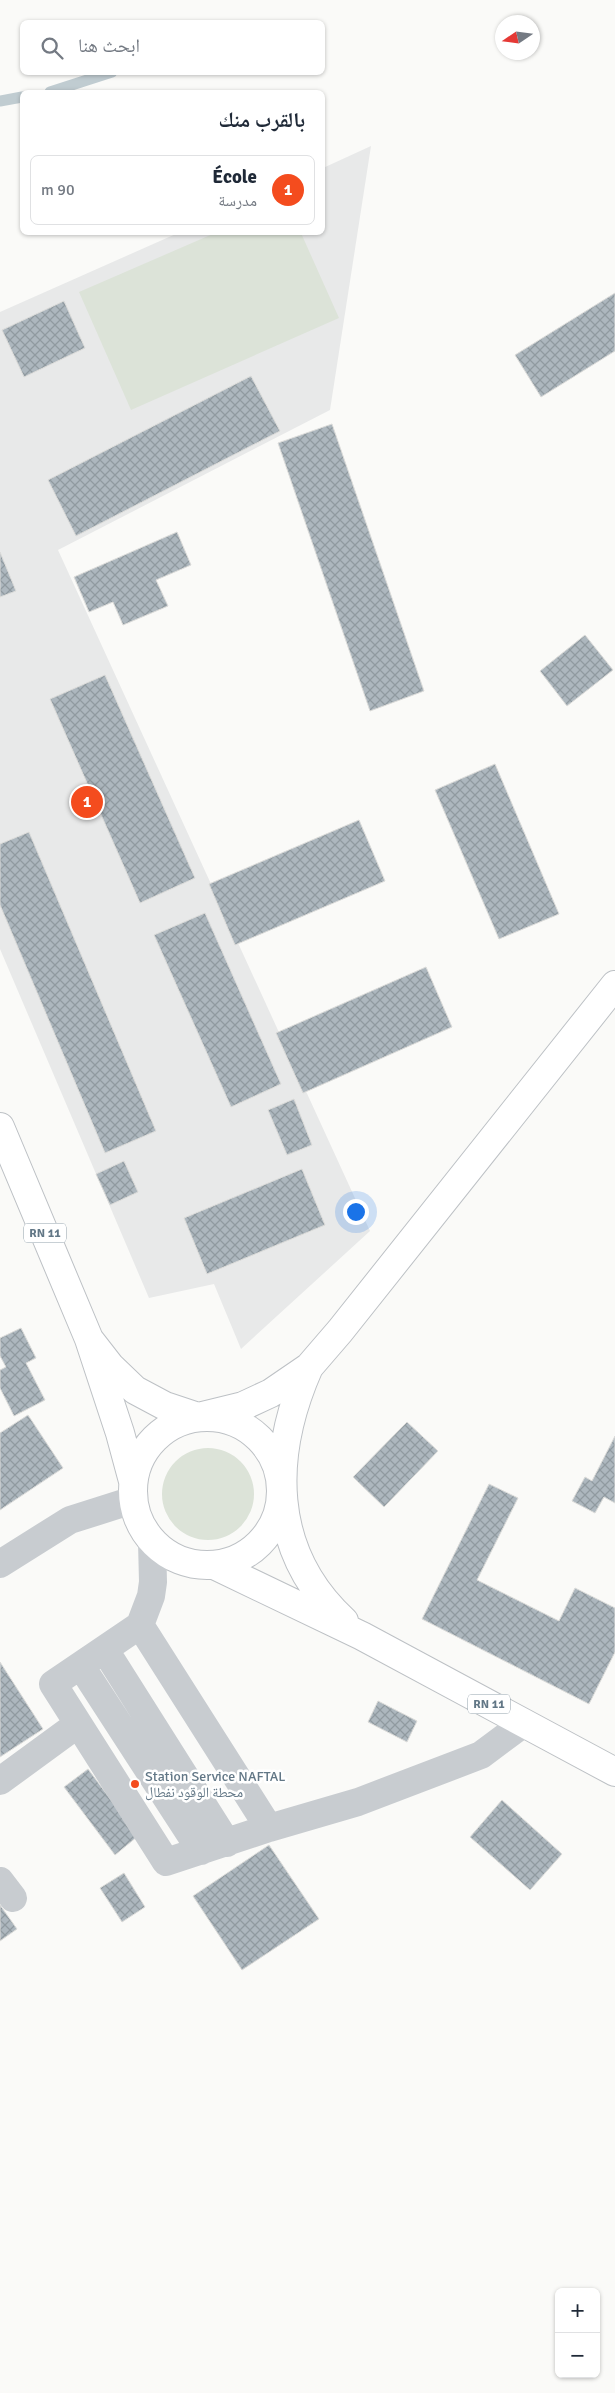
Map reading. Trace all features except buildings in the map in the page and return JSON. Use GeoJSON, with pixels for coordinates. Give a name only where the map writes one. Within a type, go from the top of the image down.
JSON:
{"type":"FeatureCollection","features":[{"type":"Feature","properties":{"kind":"main road"},"geometry":{"type":"LineString","coordinates":[[133,1490],[138,1463],[152,1440],[173,1424],[228,1410],[257,1400],[284,1385],[309,1367],[346,1324],[615,986]]}},
{"type":"Feature","properties":{"kind":"main road","name":"RN 11"},"geometry":{"type":"LineString","coordinates":[[0,1127],[89,1339]]}},
{"type":"Feature","properties":{"kind":"main road"},"geometry":{"type":"LineString","coordinates":[[89,1339],[120,1433],[139,1522],[152,1542],[171,1557],[193,1565],[216,1566],[236,1560],[259,1545],[269,1534],[278,1516],[282,1495],[283,1462],[288,1430],[296,1398],[309,1367]]}},
{"type":"Feature","properties":{"kind":"main road"},"geometry":{"type":"LineString","coordinates":[[89,1339],[110,1366],[135,1390],[165,1406],[198,1417],[224,1418],[248,1428],[267,1446],[279,1470],[282,1495],[294,1550],[311,1583],[334,1612],[362,1636]]}},
{"type":"Feature","properties":{"kind":"main road","name":"RN 11"},"geometry":{"type":"LineString","coordinates":[[216,1566],[362,1636],[615,1772]]}},
{"type":"Feature","properties":{"kind":"street"},"geometry":{"type":"LineString","coordinates":[[0,1564],[70,1520],[133,1490]]}},
{"type":"Feature","properties":{"kind":"street"},"geometry":{"type":"LineString","coordinates":[[152,1542],[154,1582],[140,1625],[53,1684],[166,1862],[269,1828],[358,1802],[481,1755],[524,1723]]}},
{"type":"Feature","properties":{"kind":"street"},"geometry":{"type":"LineString","coordinates":[[140,1625],[269,1828]]}},
{"type":"Feature","properties":{"kind":"street"},"geometry":{"type":"LineString","coordinates":[[104,1650],[228,1843]]}},
{"type":"Feature","properties":{"kind":"street"},"geometry":{"type":"LineString","coordinates":[[81,1666],[201,1851]]}},
{"type":"Feature","properties":{"kind":"street"},"geometry":{"type":"LineString","coordinates":[[0,1782],[78,1724]]}},
{"type":"Feature","properties":{"kind":"shaded area"},"geometry":{"type":"Polygon","coordinates":[[[371,146],[330,410],[58,550],[370,1231],[241,1349],[214,1284],[149,1298],[0,949],[0,312],[173,235],[325,235],[325,167],[371,146]]]}},
{"type":"Feature","properties":{"kind":"shaded area"},"geometry":{"type":"Polygon","coordinates":[[[210,235],[302,235],[339,318],[131,410],[79,292],[210,235]]]}},
{"type":"Feature","properties":{"kind":"shaded area"},"geometry":{"type":"Polygon","coordinates":[[[208,1448],[226,1451],[241,1461],[251,1476],[254,1494],[251,1512],[241,1527],[226,1537],[208,1540],[190,1537],[175,1527],[165,1512],[162,1494],[165,1476],[175,1461],[190,1451],[208,1448]]]}},
{"type":"Feature","properties":{"kind":"waterway"},"geometry":{"type":"LineString","coordinates":[[56,90],[103,75]]}},
{"type":"Feature","properties":{"kind":"waterway"},"geometry":{"type":"LineString","coordinates":[[0,101],[20,97]]}},
{"type":"Feature","properties":{"kind":"place","name":"École"},"geometry":{"type":"Point","coordinates":[87,802]}},
{"type":"Feature","properties":{"kind":"place","name":"Station Service NAFTAL محطة الوقود نفطال"},"geometry":{"type":"Point","coordinates":[135,1784]}}]}
